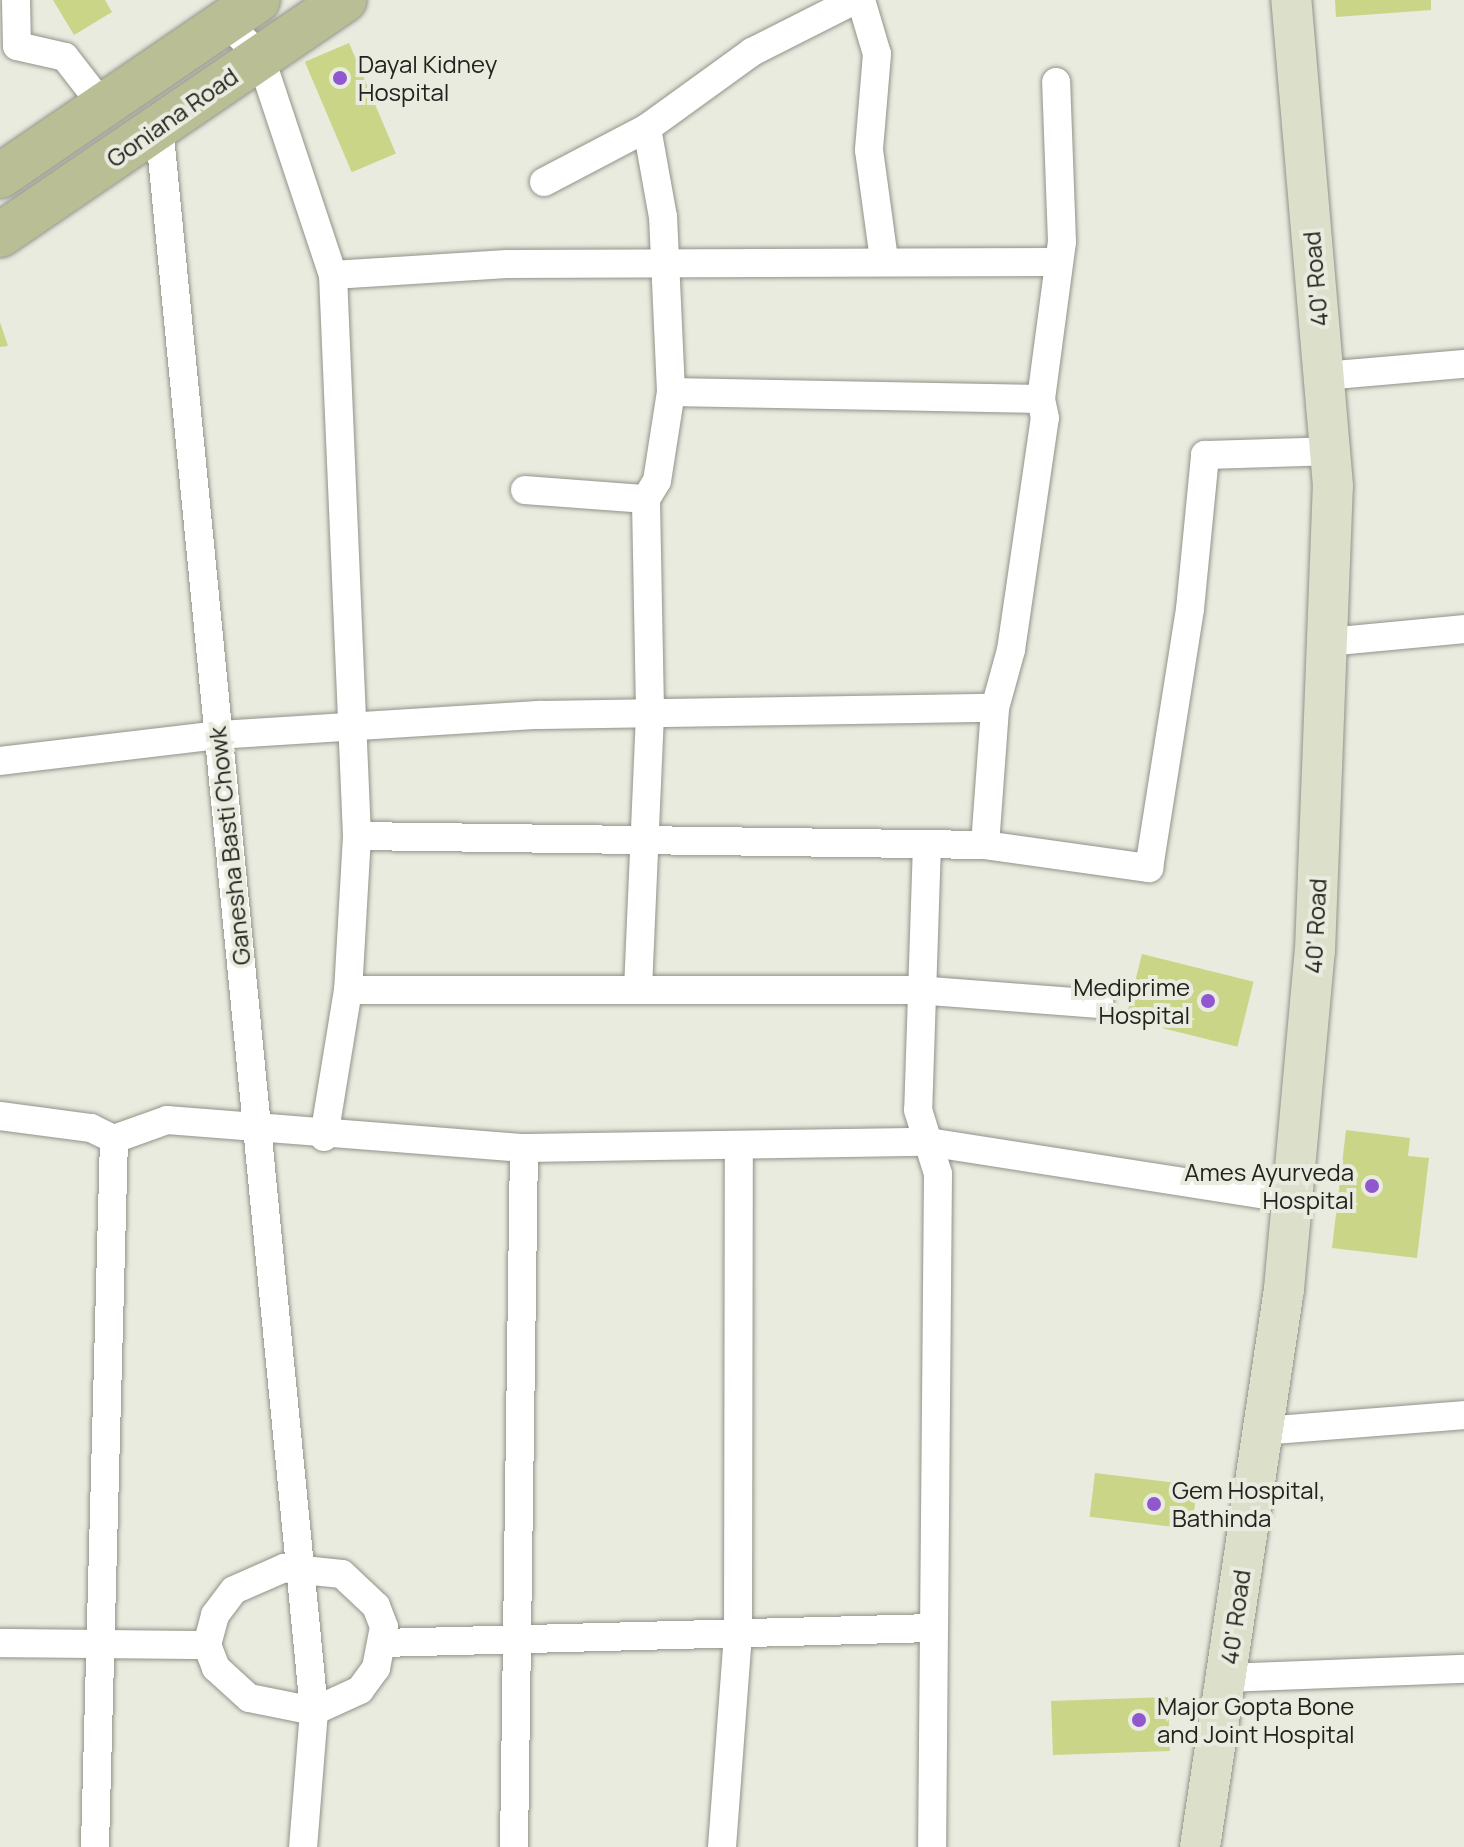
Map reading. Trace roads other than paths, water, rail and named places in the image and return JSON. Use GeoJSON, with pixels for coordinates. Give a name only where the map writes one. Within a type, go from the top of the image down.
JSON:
{"type":"FeatureCollection","features":[{"type":"Feature","properties":{"kind":"main road","name":"Goniana Road"},"geometry":{"type":"LineString","coordinates":[[0,235],[344,0]]}},
{"type":"Feature","properties":{"kind":"main road","name":"Goniana Road"},"geometry":{"type":"LineString","coordinates":[[0,176],[242,11]]}},
{"type":"Feature","properties":{"kind":"street"},"geometry":{"type":"LineString","coordinates":[[16,0],[17,46],[65,57],[103,106]]}},
{"type":"Feature","properties":{"kind":"street"},"geometry":{"type":"LineString","coordinates":[[544,182],[647,128],[752,52],[855,0]]}},
{"type":"Feature","properties":{"kind":"street"},"geometry":{"type":"LineString","coordinates":[[861,0],[877,54],[869,150],[884,259]]}},
{"type":"Feature","properties":{"kind":"street","name":"40' Road"},"geometry":{"type":"LineString","coordinates":[[1200,1847],[1262,1431],[1292,1199],[1315,951],[1327,642],[1330,451],[1291,0]]}},
{"type":"Feature","properties":{"kind":"street"},"geometry":{"type":"LineString","coordinates":[[242,11],[333,275],[358,730],[357,836],[348,990],[324,1137]]}},
{"type":"Feature","properties":{"kind":"street"},"geometry":{"type":"LineString","coordinates":[[985,845],[995,708],[1016,619],[1045,418],[1041,399],[1056,262],[1062,242],[1056,82]]}},
{"type":"Feature","properties":{"kind":"street","name":"Ganesha Basti Chowk"},"geometry":{"type":"LineString","coordinates":[[159,126],[314,1711],[303,1847]]}},
{"type":"Feature","properties":{"kind":"street"},"geometry":{"type":"LineString","coordinates":[[638,989],[648,845],[650,710],[646,499],[657,481],[671,392],[662,265],[663,217],[647,128]]}},
{"type":"Feature","properties":{"kind":"street"},"geometry":{"type":"LineString","coordinates":[[333,275],[884,259],[1056,262]]}},
{"type":"Feature","properties":{"kind":"street"},"geometry":{"type":"LineString","coordinates":[[1323,376],[1464,364]]}},
{"type":"Feature","properties":{"kind":"street"},"geometry":{"type":"LineString","coordinates":[[671,392],[1041,399]]}},
{"type":"Feature","properties":{"kind":"street"},"geometry":{"type":"LineString","coordinates":[[357,836],[648,845],[985,845],[1149,868],[1190,609],[1205,455],[1330,451]]}},
{"type":"Feature","properties":{"kind":"street"},"geometry":{"type":"LineString","coordinates":[[525,490],[646,499]]}},
{"type":"Feature","properties":{"kind":"street"},"geometry":{"type":"LineString","coordinates":[[1327,642],[1464,629]]}},
{"type":"Feature","properties":{"kind":"street"},"geometry":{"type":"LineString","coordinates":[[0,761],[218,735],[358,730],[650,710],[995,708]]}},
{"type":"Feature","properties":{"kind":"street"},"geometry":{"type":"LineString","coordinates":[[927,844],[917,990],[918,1110],[938,1174],[932,1847]]}},
{"type":"Feature","properties":{"kind":"street"},"geometry":{"type":"LineString","coordinates":[[348,990],[917,990],[1099,1004]]}},
{"type":"Feature","properties":{"kind":"street"},"geometry":{"type":"LineString","coordinates":[[0,1116],[91,1128],[114,1139],[167,1120],[324,1137],[524,1148],[928,1142],[1292,1199]]}},
{"type":"Feature","properties":{"kind":"street"},"geometry":{"type":"LineString","coordinates":[[95,1847],[104,1644],[101,1423],[114,1139]]}},
{"type":"Feature","properties":{"kind":"street"},"geometry":{"type":"LineString","coordinates":[[722,1847],[738,1633],[739,1145]]}},
{"type":"Feature","properties":{"kind":"street"},"geometry":{"type":"LineString","coordinates":[[514,1847],[513,1640],[524,1148]]}},
{"type":"Feature","properties":{"kind":"street"},"geometry":{"type":"LineString","coordinates":[[1262,1431],[1464,1415]]}},
{"type":"Feature","properties":{"kind":"street"},"geometry":{"type":"LineString","coordinates":[[298,1567],[342,1574],[360,1586],[376,1606],[382,1643],[360,1690],[314,1711],[249,1698],[216,1668],[207,1645],[215,1615],[234,1590],[298,1567]]}},
{"type":"Feature","properties":{"kind":"street"},"geometry":{"type":"LineString","coordinates":[[382,1643],[934,1628]]}},
{"type":"Feature","properties":{"kind":"street"},"geometry":{"type":"LineString","coordinates":[[0,1643],[207,1645]]}},
{"type":"Feature","properties":{"kind":"street"},"geometry":{"type":"LineString","coordinates":[[1226,1678],[1464,1669]]}},
{"type":"Feature","properties":{"kind":"place","name":"Dayal Kidney Hospital"},"geometry":{"type":"Point","coordinates":[340,78]}},
{"type":"Feature","properties":{"kind":"place","name":"Mediprime Hospital"},"geometry":{"type":"Point","coordinates":[1208,1001]}},
{"type":"Feature","properties":{"kind":"place","name":"Ames Ayurveda Hospital"},"geometry":{"type":"Point","coordinates":[1372,1186]}},
{"type":"Feature","properties":{"kind":"place","name":"Gem Hospital, Bathinda"},"geometry":{"type":"Point","coordinates":[1154,1504]}},
{"type":"Feature","properties":{"kind":"place","name":"Major Gopta Bone and Joint Hospital"},"geometry":{"type":"Point","coordinates":[1139,1720]}}]}
